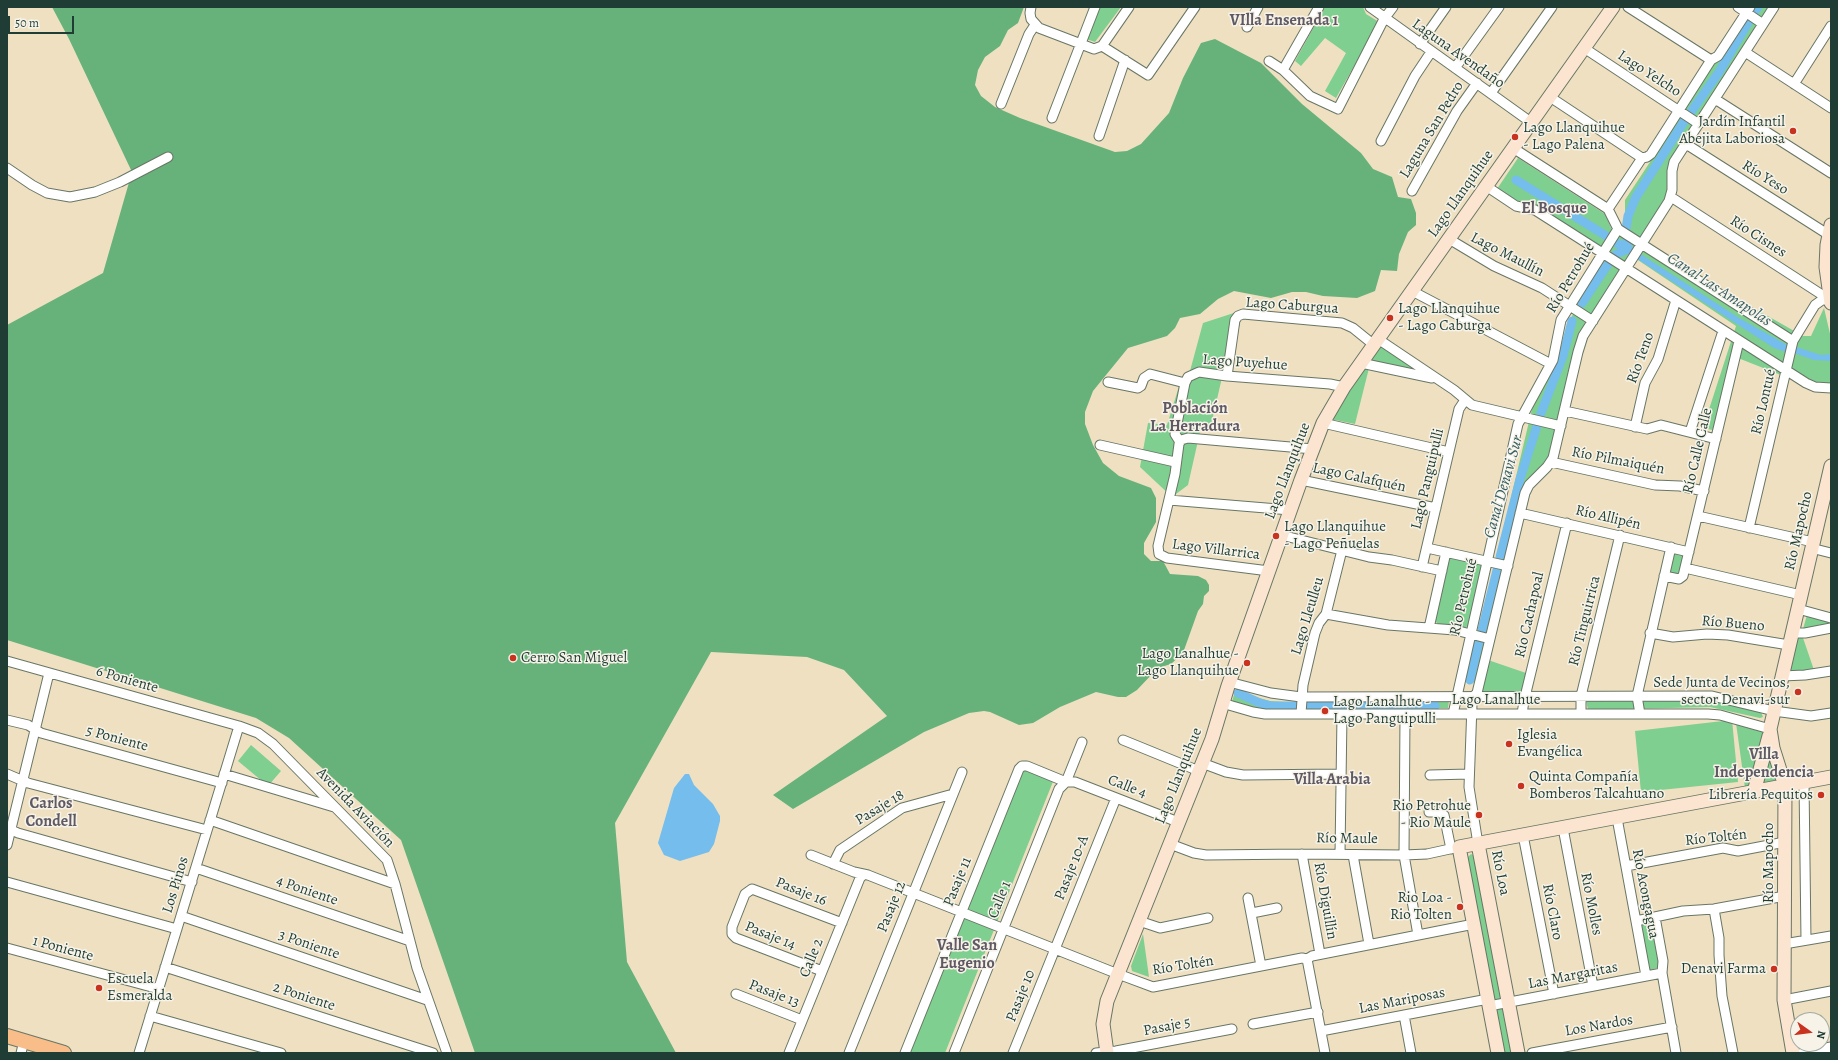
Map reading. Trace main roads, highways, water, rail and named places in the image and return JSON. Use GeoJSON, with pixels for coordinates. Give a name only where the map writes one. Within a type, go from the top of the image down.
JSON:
{"type":"FeatureCollection","features":[{"type":"Feature","properties":{"kind":"main road"},"geometry":{"type":"LineString","coordinates":[[7,1036],[22,1047],[64,1053]]}},
{"type":"Feature","properties":{"kind":"water"},"geometry":{"type":"Polygon","coordinates":[[[1639,253],[1739,318],[1787,345],[1786,352],[1774,348],[1636,258],[1639,253]]]}},
{"type":"Feature","properties":{"kind":"water"},"geometry":{"type":"Polygon","coordinates":[[[1796,347],[1821,355],[1831,354],[1831,361],[1814,360],[1794,353],[1796,347]]]}},
{"type":"Feature","properties":{"kind":"water"},"geometry":{"type":"Polygon","coordinates":[[[685,774],[689,774],[694,785],[713,804],[720,816],[720,821],[714,844],[709,852],[680,861],[664,855],[658,843],[674,788],[685,774]]]}},
{"type":"Feature","properties":{"kind":"waterway","name":"Canal Denavi Sur"},"geometry":{"type":"LineString","coordinates":[[1754,12],[1758,7]]}},
{"type":"Feature","properties":{"kind":"waterway","name":"Canal Denavi Sur"},"geometry":{"type":"LineString","coordinates":[[1691,112],[1719,72],[1749,21]]}},
{"type":"Feature","properties":{"kind":"waterway","name":"Canal Denavi Sur"},"geometry":{"type":"LineString","coordinates":[[1626,229],[1628,216],[1636,197],[1685,120]]}},
{"type":"Feature","properties":{"kind":"waterway"},"geometry":{"type":"LineString","coordinates":[[1516,180],[1608,237]]}},
{"type":"Feature","properties":{"kind":"waterway","name":"Canal Denavi Sur"},"geometry":{"type":"LineString","coordinates":[[1615,255],[1627,249],[1627,240]]}},
{"type":"Feature","properties":{"kind":"waterway"},"geometry":{"type":"LineString","coordinates":[[1615,242],[1631,251]]}},
{"type":"Feature","properties":{"kind":"waterway","name":"Canal Denavi Sur"},"geometry":{"type":"LineString","coordinates":[[1582,303],[1608,264]]}},
{"type":"Feature","properties":{"kind":"waterway","name":"Canal Denavi Sur"},"geometry":{"type":"LineString","coordinates":[[1541,413],[1563,356],[1572,321]]}},
{"type":"Feature","properties":{"kind":"waterway","name":"Canal Denavi Sur"},"geometry":{"type":"LineString","coordinates":[[1500,557],[1520,479],[1537,426]]}},
{"type":"Feature","properties":{"kind":"waterway","name":"Canal Denavi Sur"},"geometry":{"type":"LineString","coordinates":[[1482,630],[1497,570]]}},
{"type":"Feature","properties":{"kind":"waterway","name":"Canal Denavi Sur"},"geometry":{"type":"LineString","coordinates":[[1470,680],[1479,641]]}},
{"type":"Feature","properties":{"kind":"waterway"},"geometry":{"type":"LineString","coordinates":[[1238,693],[1260,703],[1271,706],[1435,706]]}},
{"type":"Feature","properties":{"kind":"place","name":"Jardín Infantil Abejita Laboriosa"},"geometry":{"type":"Point","coordinates":[1793,131]}},
{"type":"Feature","properties":{"kind":"place","name":"Lago Llanquihue - Lago Palena"},"geometry":{"type":"Point","coordinates":[1515,137]}},
{"type":"Feature","properties":{"kind":"place","name":"Lago Llanquihue - Lago Caburga"},"geometry":{"type":"Point","coordinates":[1390,318]}},
{"type":"Feature","properties":{"kind":"place","name":"Lago Llanquihue - Lago Peñuelas"},"geometry":{"type":"Point","coordinates":[1276,536]}},
{"type":"Feature","properties":{"kind":"place","name":"Cerro San Miguel"},"geometry":{"type":"Point","coordinates":[513,658]}},
{"type":"Feature","properties":{"kind":"place","name":"Lago Lanalhue - Lago Llanquihue"},"geometry":{"type":"Point","coordinates":[1247,663]}},
{"type":"Feature","properties":{"kind":"place","name":"Sede Junta de Vecinos, sector Denavi-sur"},"geometry":{"type":"Point","coordinates":[1798,692]}},
{"type":"Feature","properties":{"kind":"place","name":"Lago Lanalhue - Lago Panguipulli"},"geometry":{"type":"Point","coordinates":[1325,711]}},
{"type":"Feature","properties":{"kind":"place","name":"Iglesia Evangélica"},"geometry":{"type":"Point","coordinates":[1509,744]}},
{"type":"Feature","properties":{"kind":"place","name":"Quinta Compañía Bomberos Talcahuano"},"geometry":{"type":"Point","coordinates":[1521,786]}},
{"type":"Feature","properties":{"kind":"place","name":"Librería Pequitos"},"geometry":{"type":"Point","coordinates":[1821,795]}},
{"type":"Feature","properties":{"kind":"place","name":"Rio Petrohue - Rio Maule"},"geometry":{"type":"Point","coordinates":[1479,815]}},
{"type":"Feature","properties":{"kind":"place","name":"Rio Loa - Rio Tolten"},"geometry":{"type":"Point","coordinates":[1460,907]}},
{"type":"Feature","properties":{"kind":"place","name":"Denavi Farma"},"geometry":{"type":"Point","coordinates":[1774,969]}},
{"type":"Feature","properties":{"kind":"place","name":"Escuela Esmeralda"},"geometry":{"type":"Point","coordinates":[99,988]}},
{"type":"Feature","properties":{"kind":"district","name":"VIlla Ensenada 1"},"geometry":{"type":"Point","coordinates":[1284,21]}},
{"type":"Feature","properties":{"kind":"district","name":"El Bosque"},"geometry":{"type":"Point","coordinates":[1554,209]}},
{"type":"Feature","properties":{"kind":"district","name":"Población La Herradura"},"geometry":{"type":"Point","coordinates":[1195,418]}},
{"type":"Feature","properties":{"kind":"district","name":"Villa Independencia"},"geometry":{"type":"Point","coordinates":[1764,764]}},
{"type":"Feature","properties":{"kind":"district","name":"Villa Arabia"},"geometry":{"type":"Point","coordinates":[1332,780]}},
{"type":"Feature","properties":{"kind":"district","name":"Carlos Condell"},"geometry":{"type":"Point","coordinates":[51,813]}},
{"type":"Feature","properties":{"kind":"district","name":"Valle San Eugenio"},"geometry":{"type":"Point","coordinates":[967,955]}},
{"type":"Feature","properties":{"kind":"water label","name":"Canal Las Amapolas"},"geometry":{"type":"Point","coordinates":[1719,290]}}]}
